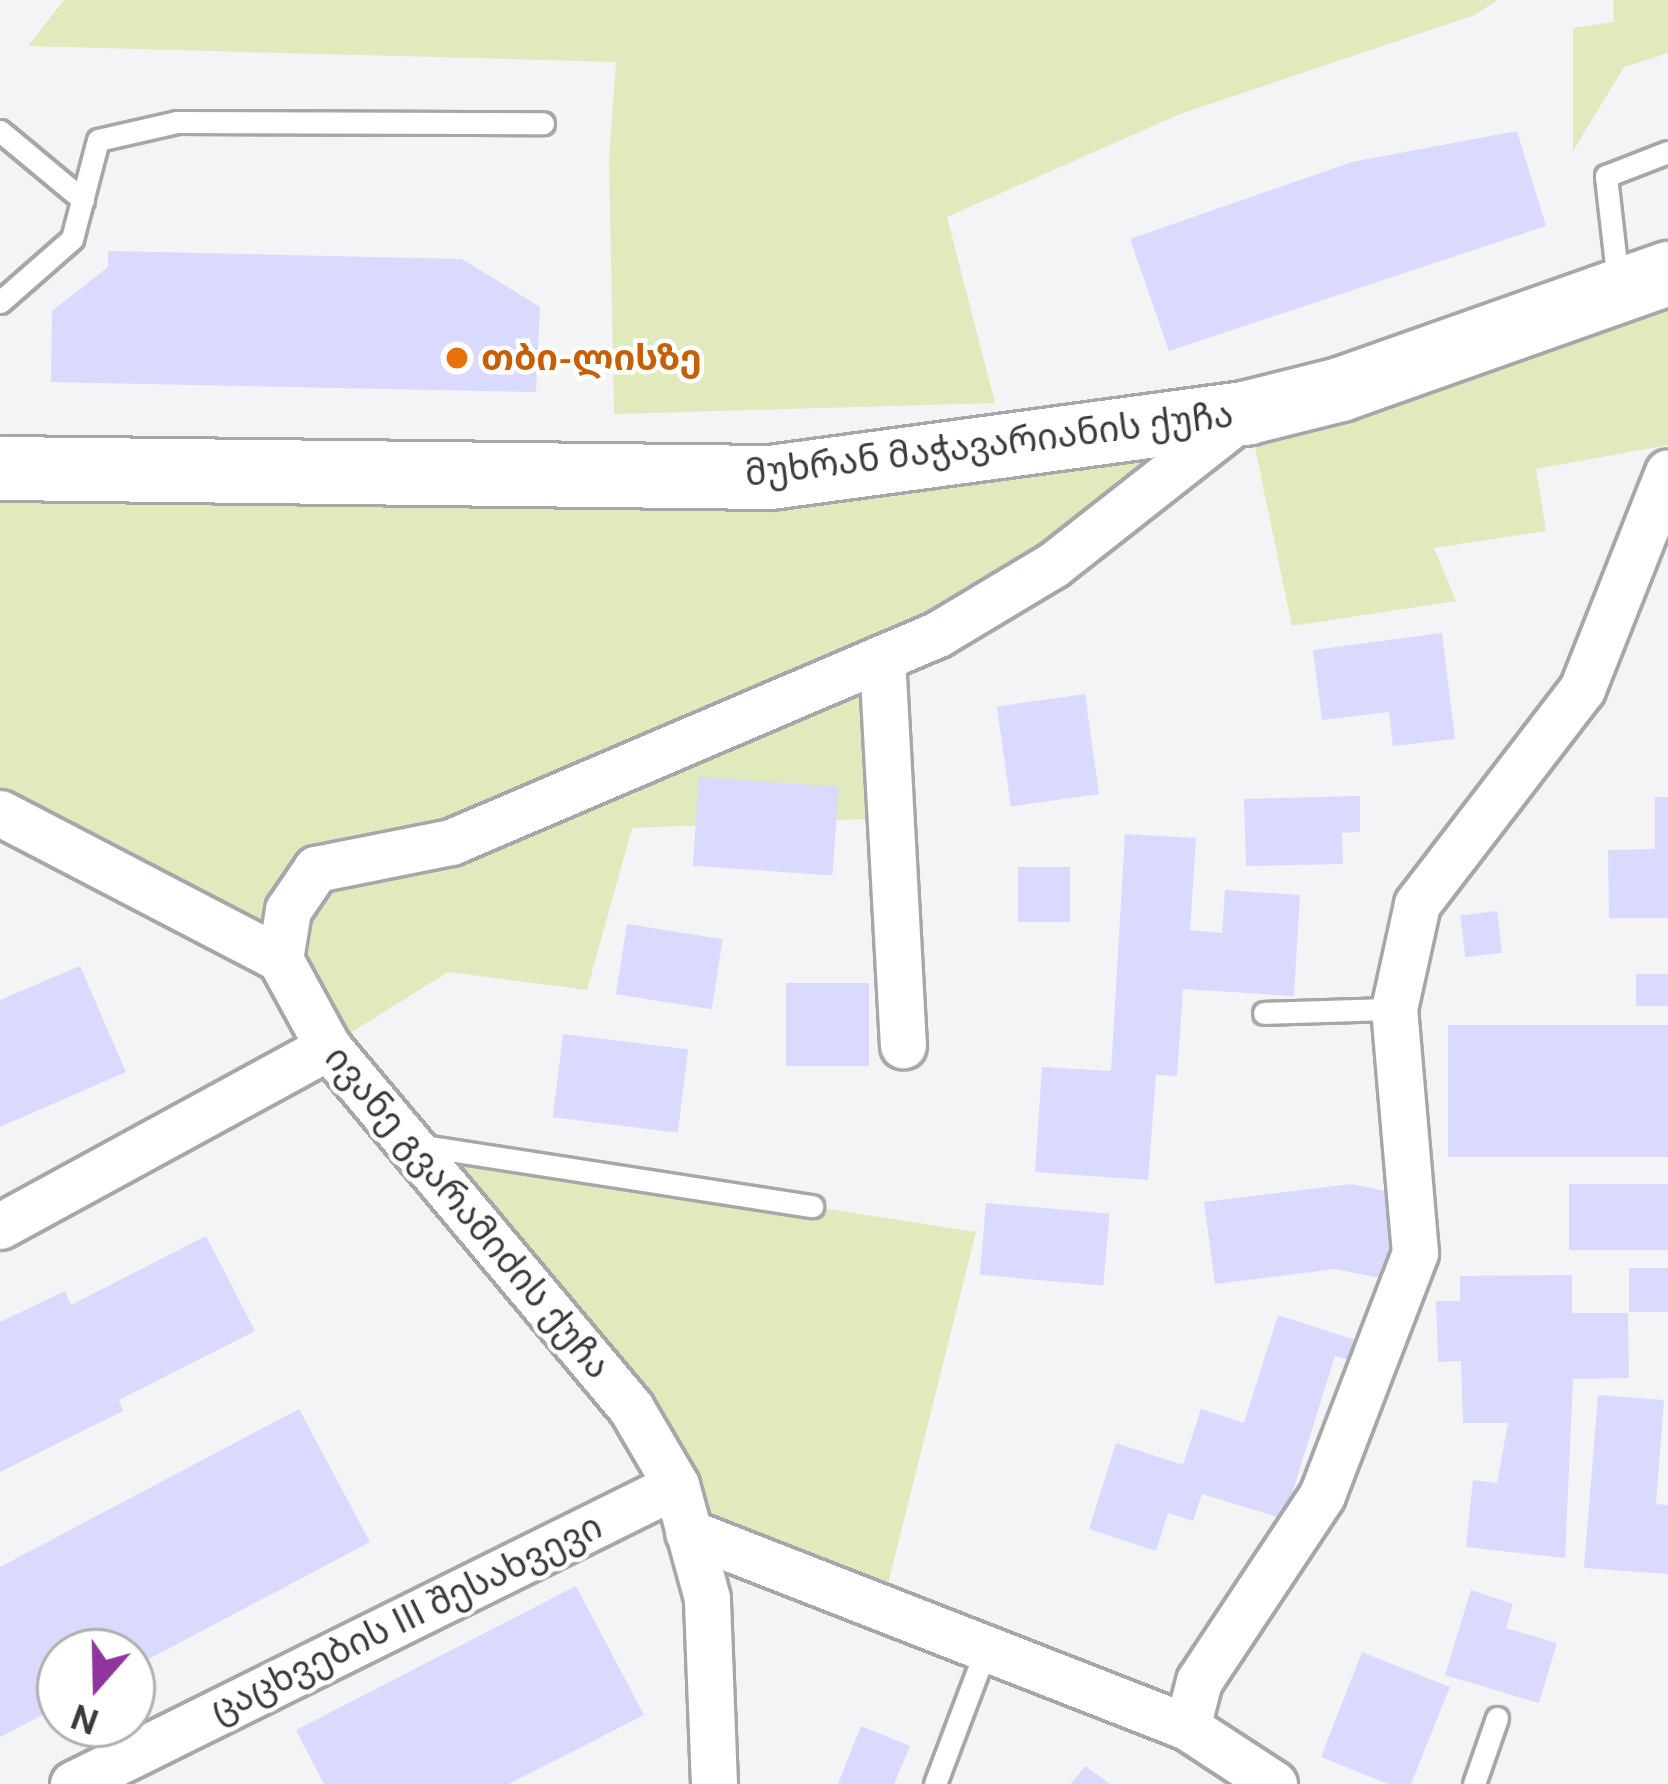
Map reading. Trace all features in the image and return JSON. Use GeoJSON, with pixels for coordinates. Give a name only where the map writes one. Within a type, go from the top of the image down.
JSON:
{"type":"FeatureCollection","features":[{"type":"Feature","properties":{"kind":"main road","name":"მუხრან მაჭავარიანის ქუჩა"},"geometry":{"type":"LineString","coordinates":[[0,468],[770,477],[1248,412],[1340,388],[1644,280]]}},
{"type":"Feature","properties":{"kind":"street"},"geometry":{"type":"LineString","coordinates":[[0,813],[280,959],[288,910],[316,869],[451,842],[882,658],[1053,565],[1248,412]]}},
{"type":"Feature","properties":{"kind":"street"},"geometry":{"type":"LineString","coordinates":[[1187,1727],[1199,1681],[1322,1495],[1415,1252],[1394,1010],[1417,904],[1582,688],[1668,472]]}},
{"type":"Feature","properties":{"kind":"street"},"geometry":{"type":"LineString","coordinates":[[882,658],[903,1045]]}},
{"type":"Feature","properties":{"kind":"street","name":"ივანე გვარამიძის ქუჩა"},"geometry":{"type":"LineString","coordinates":[[280,959],[328,1047],[417,1144],[631,1408],[676,1485],[706,1598],[715,1784]]}},
{"type":"Feature","properties":{"kind":"street"},"geometry":{"type":"LineString","coordinates":[[0,1226],[328,1047]]}},
{"type":"Feature","properties":{"kind":"street","name":"ცაცხვების III შესახვევი"},"geometry":{"type":"LineString","coordinates":[[73,1784],[676,1485]]}},
{"type":"Feature","properties":{"kind":"street"},"geometry":{"type":"LineString","coordinates":[[688,1532],[1187,1727],[1274,1784]]}},
{"type":"Feature","properties":{"kind":"lane"},"geometry":{"type":"LineString","coordinates":[[0,302],[72,239],[98,140],[177,122],[543,123]]}},
{"type":"Feature","properties":{"kind":"lane"},"geometry":{"type":"LineString","coordinates":[[0,131],[82,200]]}},
{"type":"Feature","properties":{"kind":"lane"},"geometry":{"type":"LineString","coordinates":[[1644,280],[1606,176],[1668,152]]}},
{"type":"Feature","properties":{"kind":"lane"},"geometry":{"type":"LineString","coordinates":[[1264,1013],[1394,1010]]}},
{"type":"Feature","properties":{"kind":"lane"},"geometry":{"type":"LineString","coordinates":[[417,1144],[812,1206]]}},
{"type":"Feature","properties":{"kind":"lane"},"geometry":{"type":"LineString","coordinates":[[935,1784],[986,1649]]}},
{"type":"Feature","properties":{"kind":"lane"},"geometry":{"type":"LineString","coordinates":[[1474,1784],[1497,1718]]}},
{"type":"Feature","properties":{"kind":"green space"},"geometry":{"type":"Polygon","coordinates":[[[64,0],[1497,0],[1475,15],[1180,114],[947,217],[995,403],[614,414],[609,159],[616,62],[28,46],[64,0]]]}},
{"type":"Feature","properties":{"kind":"green space"},"geometry":{"type":"Polygon","coordinates":[[[1613,0],[1668,0],[1668,53],[1624,67],[1573,151],[1573,28],[1614,22],[1613,0]]]}},
{"type":"Feature","properties":{"kind":"green space"},"geometry":{"type":"Polygon","coordinates":[[[1668,289],[1668,445],[1536,469],[1546,531],[1434,548],[1456,601],[1292,626],[1248,414],[882,658],[891,818],[632,828],[587,990],[448,972],[328,1047],[280,959],[0,813],[0,470],[770,477],[1248,412],[1668,289]]]}},
{"type":"Feature","properties":{"kind":"green space"},"geometry":{"type":"Polygon","coordinates":[[[417,1145],[976,1232],[882,1608],[688,1532],[652,1400],[417,1145]]]}},
{"type":"Feature","properties":{"kind":"building"},"geometry":{"type":"Polygon","coordinates":[[[1517,131],[1546,226],[1169,351],[1130,239],[1352,162],[1517,131]]]}},
{"type":"Feature","properties":{"kind":"building"},"geometry":{"type":"Polygon","coordinates":[[[108,251],[462,259],[540,307],[536,392],[51,382],[52,311],[108,267],[108,251]]]}},
{"type":"Feature","properties":{"kind":"building"},"geometry":{"type":"Polygon","coordinates":[[[1442,633],[1455,739],[1393,746],[1389,712],[1322,720],[1313,650],[1442,633]]]}},
{"type":"Feature","properties":{"kind":"building"},"geometry":{"type":"Polygon","coordinates":[[[1085,694],[1099,794],[1011,806],[997,706],[1085,694]]]}},
{"type":"Feature","properties":{"kind":"building"},"geometry":{"type":"Polygon","coordinates":[[[699,777],[839,787],[832,876],[693,866],[699,777]]]}},
{"type":"Feature","properties":{"kind":"building"},"geometry":{"type":"Polygon","coordinates":[[[1360,796],[1360,832],[1342,833],[1343,864],[1246,866],[1244,799],[1360,796]]]}},
{"type":"Feature","properties":{"kind":"building"},"geometry":{"type":"Polygon","coordinates":[[[1655,797],[1668,797],[1668,918],[1609,918],[1608,850],[1655,849],[1655,797]]]}},
{"type":"Feature","properties":{"kind":"building"},"geometry":{"type":"Polygon","coordinates":[[[1125,834],[1196,838],[1190,930],[1222,933],[1225,890],[1300,895],[1294,996],[1183,989],[1177,1076],[1156,1075],[1148,1180],[1035,1172],[1042,1067],[1111,1071],[1125,834]]]}},
{"type":"Feature","properties":{"kind":"building"},"geometry":{"type":"Polygon","coordinates":[[[1018,867],[1070,867],[1070,922],[1018,922],[1018,867]]]}},
{"type":"Feature","properties":{"kind":"building"},"geometry":{"type":"Polygon","coordinates":[[[1497,911],[1502,953],[1465,957],[1460,916],[1497,911]]]}},
{"type":"Feature","properties":{"kind":"building"},"geometry":{"type":"Polygon","coordinates":[[[627,924],[723,939],[712,1009],[616,994],[627,924]]]}},
{"type":"Feature","properties":{"kind":"building"},"geometry":{"type":"Polygon","coordinates":[[[80,966],[126,1072],[0,1127],[0,1000],[80,966]]]}},
{"type":"Feature","properties":{"kind":"building"},"geometry":{"type":"Polygon","coordinates":[[[1636,974],[1668,974],[1668,1006],[1636,1006],[1636,974]]]}},
{"type":"Feature","properties":{"kind":"building"},"geometry":{"type":"Polygon","coordinates":[[[786,983],[869,983],[869,1066],[786,1066],[786,983]]]}},
{"type":"Feature","properties":{"kind":"building"},"geometry":{"type":"Polygon","coordinates":[[[1448,1025],[1668,1025],[1668,1157],[1448,1157],[1448,1025]]]}},
{"type":"Feature","properties":{"kind":"building"},"geometry":{"type":"Polygon","coordinates":[[[563,1034],[688,1049],[678,1133],[553,1117],[563,1034]]]}},
{"type":"Feature","properties":{"kind":"building"},"geometry":{"type":"Polygon","coordinates":[[[1351,1184],[1401,1194],[1385,1279],[1335,1269],[1215,1284],[1204,1202],[1351,1184]]]}},
{"type":"Feature","properties":{"kind":"building"},"geometry":{"type":"Polygon","coordinates":[[[1569,1184],[1668,1184],[1668,1250],[1569,1250],[1569,1184]]]}},
{"type":"Feature","properties":{"kind":"building"},"geometry":{"type":"Polygon","coordinates":[[[986,1203],[1110,1214],[1103,1286],[980,1275],[986,1203]]]}},
{"type":"Feature","properties":{"kind":"building"},"geometry":{"type":"Polygon","coordinates":[[[206,1236],[255,1331],[119,1400],[123,1411],[0,1472],[0,1322],[65,1291],[71,1305],[206,1236]]]}},
{"type":"Feature","properties":{"kind":"building"},"geometry":{"type":"Polygon","coordinates":[[[1629,1268],[1668,1268],[1668,1312],[1629,1312],[1629,1268]]]}},
{"type":"Feature","properties":{"kind":"building"},"geometry":{"type":"Polygon","coordinates":[[[1572,1275],[1572,1313],[1628,1313],[1629,1378],[1573,1379],[1565,1558],[1466,1547],[1473,1480],[1497,1483],[1508,1423],[1463,1423],[1461,1361],[1438,1362],[1436,1301],[1460,1301],[1460,1276],[1572,1275]]]}},
{"type":"Feature","properties":{"kind":"building"},"geometry":{"type":"Polygon","coordinates":[[[1278,1315],[1358,1341],[1352,1361],[1335,1356],[1284,1519],[1202,1494],[1193,1521],[1168,1513],[1156,1551],[1089,1529],[1116,1443],[1183,1465],[1201,1409],[1244,1423],[1278,1315]]]}},
{"type":"Feature","properties":{"kind":"building"},"geometry":{"type":"Polygon","coordinates":[[[1598,1395],[1664,1400],[1656,1504],[1668,1505],[1668,1574],[1584,1568],[1598,1395]]]}},
{"type":"Feature","properties":{"kind":"building"},"geometry":{"type":"Polygon","coordinates":[[[299,1409],[370,1542],[156,1655],[156,1628],[36,1628],[36,1718],[0,1737],[0,1567],[299,1409]]]}},
{"type":"Feature","properties":{"kind":"building"},"geometry":{"type":"Polygon","coordinates":[[[576,1586],[644,1715],[509,1784],[324,1784],[296,1730],[576,1586]]]}},
{"type":"Feature","properties":{"kind":"building"},"geometry":{"type":"Polygon","coordinates":[[[1471,1590],[1513,1604],[1506,1628],[1557,1643],[1539,1703],[1445,1675],[1471,1590]]]}},
{"type":"Feature","properties":{"kind":"building"},"geometry":{"type":"Polygon","coordinates":[[[1362,1652],[1450,1687],[1411,1784],[1388,1784],[1321,1757],[1362,1652]]]}},
{"type":"Feature","properties":{"kind":"building"},"geometry":{"type":"Polygon","coordinates":[[[861,1726],[910,1746],[894,1784],[838,1784],[861,1726]]]}},
{"type":"Feature","properties":{"kind":"building"},"geometry":{"type":"Polygon","coordinates":[[[1085,1766],[1110,1784],[1071,1784],[1085,1766]]]}},
{"type":"Feature","properties":{"kind":"place","name":"თბი-ლისზე"},"geometry":{"type":"Point","coordinates":[457,358]}}]}
